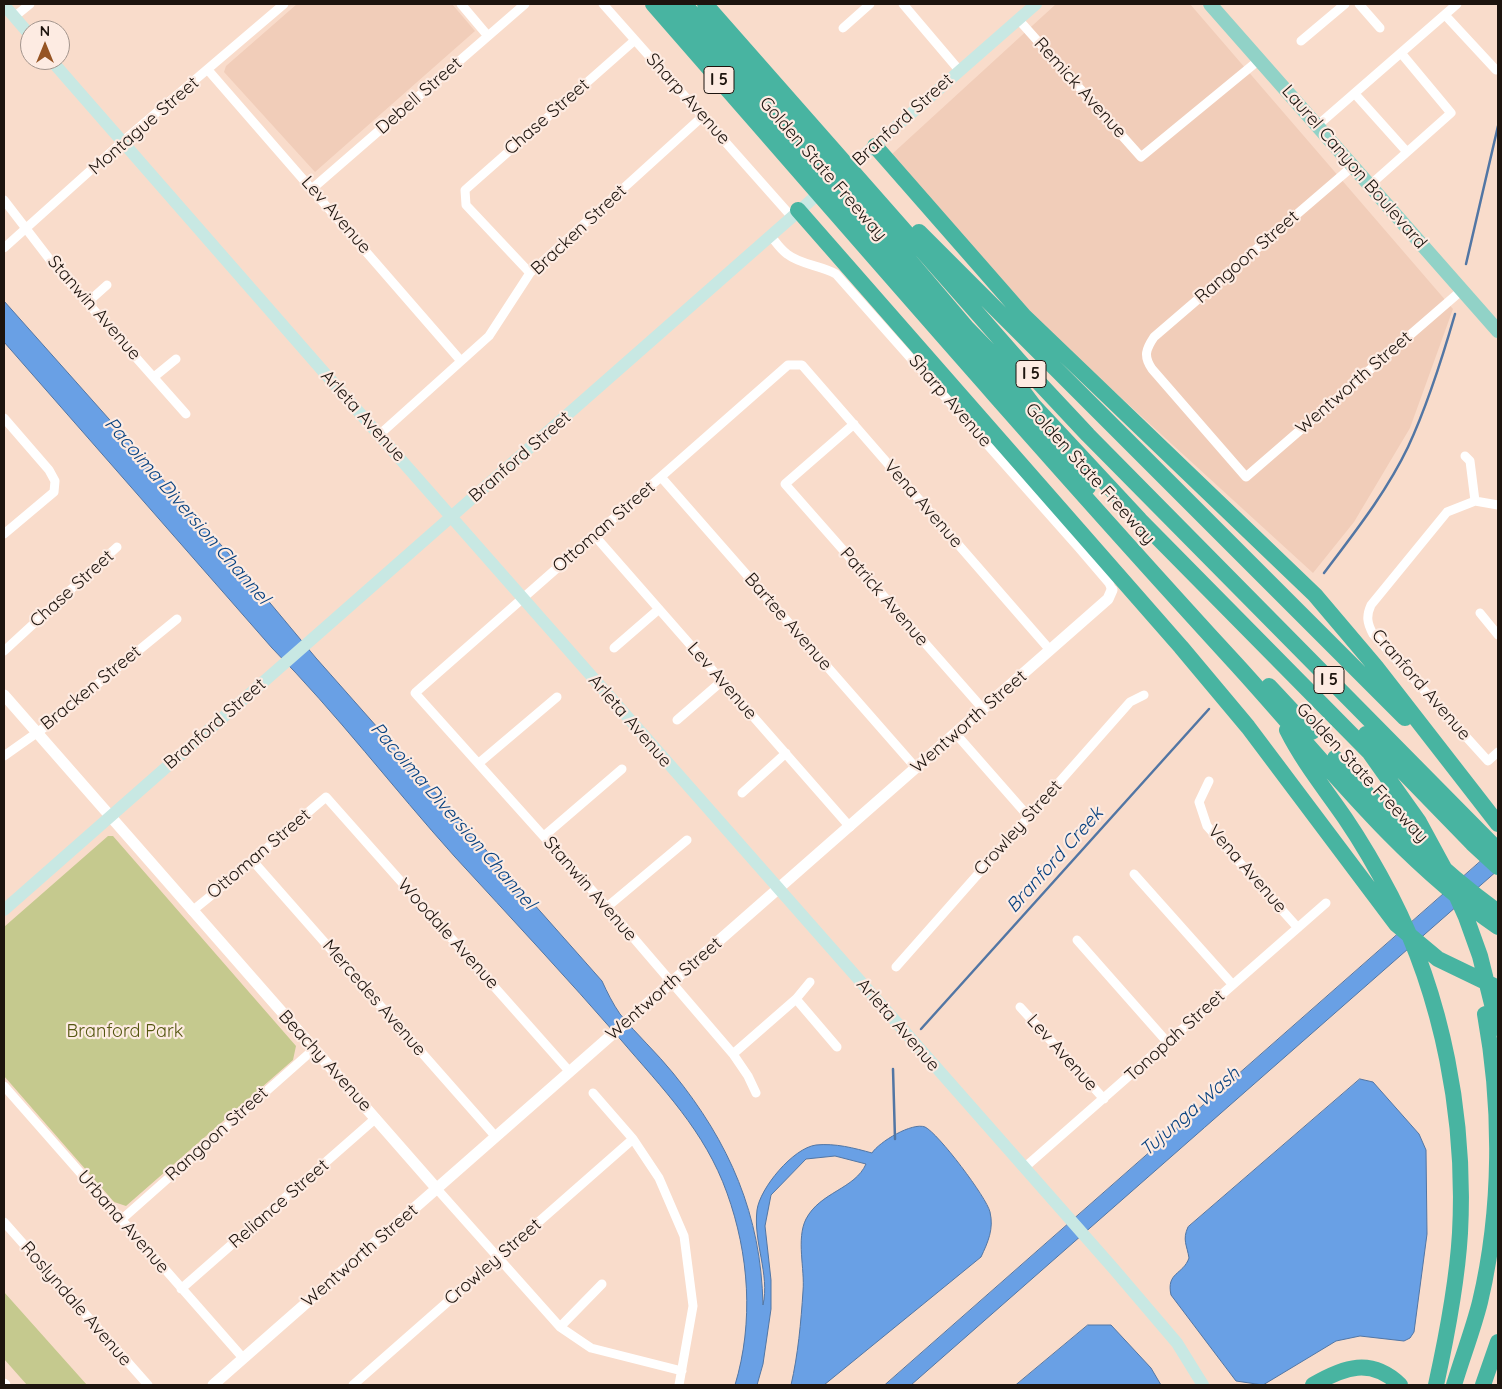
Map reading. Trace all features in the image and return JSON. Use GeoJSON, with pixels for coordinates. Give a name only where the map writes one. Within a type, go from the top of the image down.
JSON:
{"type":"FeatureCollection","features":[{"type":"Feature","properties":{"kind":"highway","name":"Golden State Freeway"},"geometry":{"type":"LineString","coordinates":[[653,4],[790,152],[844,204],[1049,458],[1377,824],[1449,881],[1498,927]]}},
{"type":"Feature","properties":{"kind":"highway"},"geometry":{"type":"LineString","coordinates":[[668,4],[790,152]]}},
{"type":"Feature","properties":{"kind":"highway"},"geometry":{"type":"LineString","coordinates":[[684,4],[820,158],[844,204],[1072,467],[1382,811],[1425,852],[1449,881]]}},
{"type":"Feature","properties":{"kind":"highway","name":"Golden State Freeway"},"geometry":{"type":"LineString","coordinates":[[705,4],[866,184],[1030,372],[1088,435],[1185,530],[1477,839],[1498,850]]}},
{"type":"Feature","properties":{"kind":"highway"},"geometry":{"type":"LineString","coordinates":[[875,146],[1024,316],[1315,595],[1376,667],[1494,820]]}},
{"type":"Feature","properties":{"kind":"highway"},"geometry":{"type":"LineString","coordinates":[[844,204],[966,327],[1097,465],[1477,839],[1498,865]]}},
{"type":"Feature","properties":{"kind":"highway"},"geometry":{"type":"LineString","coordinates":[[795,213],[1181,647],[1248,727],[1374,896],[1409,937],[1454,967],[1498,987]]}},
{"type":"Feature","properties":{"kind":"highway"},"geometry":{"type":"LineString","coordinates":[[894,216],[924,235],[983,298],[1408,722],[1460,793],[1498,865]]}},
{"type":"Feature","properties":{"kind":"highway"},"geometry":{"type":"LineString","coordinates":[[1024,390],[1034,406],[1140,520],[1370,753],[1410,808],[1429,851],[1469,925],[1480,956],[1495,1026],[1498,1102],[1498,1187],[1491,1249],[1480,1303],[1454,1385]]}},
{"type":"Feature","properties":{"kind":"highway"},"geometry":{"type":"LineString","coordinates":[[1072,467],[1082,474],[1136,527],[1363,759],[1429,851]]}},
{"type":"Feature","properties":{"kind":"highway"},"geometry":{"type":"LineString","coordinates":[[1279,713],[1298,752],[1360,841],[1404,925],[1414,950],[1444,1049],[1452,1092],[1460,1188],[1460,1233],[1455,1285],[1436,1385]]}},
{"type":"Feature","properties":{"kind":"highway"},"geometry":{"type":"LineString","coordinates":[[1471,900],[1498,912]]}},
{"type":"Feature","properties":{"kind":"highway"},"geometry":{"type":"LineString","coordinates":[[1464,1385],[1488,1305],[1498,1262]]}},
{"type":"Feature","properties":{"kind":"highway"},"geometry":{"type":"LineString","coordinates":[[1483,1385],[1498,1342]]}},
{"type":"Feature","properties":{"kind":"highway"},"geometry":{"type":"LineString","coordinates":[[1313,1385],[1330,1375],[1360,1366],[1388,1373],[1400,1385]]}},
{"type":"Feature","properties":{"kind":"main road","name":"Branford Street"},"geometry":{"type":"LineString","coordinates":[[4,910],[795,213],[875,146],[1036,4]]}},
{"type":"Feature","properties":{"kind":"main road","name":"Laurel Canyon Boulevard"},"geometry":{"type":"LineString","coordinates":[[1210,4],[1498,331]]}},
{"type":"Feature","properties":{"kind":"main road"},"geometry":{"type":"LineString","coordinates":[[4,5],[20,24]]}},
{"type":"Feature","properties":{"kind":"main road","name":"Arleta Avenue"},"geometry":{"type":"LineString","coordinates":[[60,70],[522,599],[1087,1239],[1177,1344],[1203,1385]]}},
{"type":"Feature","properties":{"kind":"street"},"geometry":{"type":"LineString","coordinates":[[14,17],[30,4]]}},
{"type":"Feature","properties":{"kind":"street","name":"Montague Street"},"geometry":{"type":"LineString","coordinates":[[4,248],[122,142],[284,4]]}},
{"type":"Feature","properties":{"kind":"street"},"geometry":{"type":"LineString","coordinates":[[461,4],[488,36]]}},
{"type":"Feature","properties":{"kind":"street","name":"Debell Street"},"geometry":{"type":"LineString","coordinates":[[313,188],[525,4]]}},
{"type":"Feature","properties":{"kind":"street","name":"Sharp Avenue"},"geometry":{"type":"LineString","coordinates":[[603,4],[703,116],[795,213]]}},
{"type":"Feature","properties":{"kind":"street"},"geometry":{"type":"LineString","coordinates":[[843,28],[870,4]]}},
{"type":"Feature","properties":{"kind":"street"},"geometry":{"type":"LineString","coordinates":[[903,4],[959,70]]}},
{"type":"Feature","properties":{"kind":"street"},"geometry":{"type":"LineString","coordinates":[[1301,41],[1345,4]]}},
{"type":"Feature","properties":{"kind":"street"},"geometry":{"type":"LineString","coordinates":[[1359,4],[1380,28]]}},
{"type":"Feature","properties":{"kind":"street"},"geometry":{"type":"LineString","coordinates":[[1318,125],[1457,4]]}},
{"type":"Feature","properties":{"kind":"street"},"geometry":{"type":"LineString","coordinates":[[1445,15],[1496,70]]}},
{"type":"Feature","properties":{"kind":"street","name":"Remick Avenue"},"geometry":{"type":"LineString","coordinates":[[1018,19],[1141,157],[1259,60]]}},
{"type":"Feature","properties":{"kind":"street","name":"Chase Street"},"geometry":{"type":"LineString","coordinates":[[530,273],[466,205],[465,190],[635,40]]}},
{"type":"Feature","properties":{"kind":"street"},"geometry":{"type":"LineString","coordinates":[[1370,185],[1451,113],[1401,53]]}},
{"type":"Feature","properties":{"kind":"street","name":"Lev Avenue"},"geometry":{"type":"LineString","coordinates":[[208,70],[313,188],[462,361]]}},
{"type":"Feature","properties":{"kind":"street"},"geometry":{"type":"LineString","coordinates":[[1355,94],[1407,152]]}},
{"type":"Feature","properties":{"kind":"street","name":"Bracken Street"},"geometry":{"type":"LineString","coordinates":[[379,435],[489,336],[530,273],[703,116]]}},
{"type":"Feature","properties":{"kind":"street","name":"Rangoon Street"},"geometry":{"type":"LineString","coordinates":[[1246,477],[1152,368],[1146,358],[1146,351],[1154,337],[1353,166]]}},
{"type":"Feature","properties":{"kind":"street","name":"Stanwin Avenue"},"geometry":{"type":"LineString","coordinates":[[4,200],[54,265],[186,414]]}},
{"type":"Feature","properties":{"kind":"street","name":"Sharp Avenue"},"geometry":{"type":"LineString","coordinates":[[770,235],[786,254],[836,274],[1079,548],[1108,582],[1112,590]]}},
{"type":"Feature","properties":{"kind":"street"},"geometry":{"type":"LineString","coordinates":[[88,302],[107,285]]}},
{"type":"Feature","properties":{"kind":"street","name":"Wentworth Street"},"geometry":{"type":"LineString","coordinates":[[1246,477],[1462,290]]}},
{"type":"Feature","properties":{"kind":"street"},"geometry":{"type":"LineString","coordinates":[[154,377],[176,359]]}},
{"type":"Feature","properties":{"kind":"street","name":"Vena Avenue"},"geometry":{"type":"LineString","coordinates":[[794,364],[802,365],[1050,650]]}},
{"type":"Feature","properties":{"kind":"street","name":"Ottoman Street"},"geometry":{"type":"LineString","coordinates":[[415,693],[788,365],[794,364]]}},
{"type":"Feature","properties":{"kind":"street"},"geometry":{"type":"LineString","coordinates":[[4,418],[49,470],[55,481],[54,492],[4,534]]}},
{"type":"Feature","properties":{"kind":"street","name":"Patrick Avenue"},"geometry":{"type":"LineString","coordinates":[[854,424],[785,484],[983,709]]}},
{"type":"Feature","properties":{"kind":"street"},"geometry":{"type":"LineString","coordinates":[[1465,456],[1470,462],[1475,500],[1498,505]]}},
{"type":"Feature","properties":{"kind":"street","name":"Bartee Avenue"},"geometry":{"type":"LineString","coordinates":[[661,477],[916,768]]}},
{"type":"Feature","properties":{"kind":"street","name":"Cranford Avenue"},"geometry":{"type":"LineString","coordinates":[[1475,500],[1447,512],[1371,605],[1367,613],[1368,623],[1373,634],[1488,761],[1498,752]]}},
{"type":"Feature","properties":{"kind":"street","name":"Lev Avenue"},"geometry":{"type":"LineString","coordinates":[[594,536],[850,827]]}},
{"type":"Feature","properties":{"kind":"street","name":"Chase Street"},"geometry":{"type":"LineString","coordinates":[[4,651],[117,547]]}},
{"type":"Feature","properties":{"kind":"street","name":"Wentworth Street"},"geometry":{"type":"LineString","coordinates":[[213,1385],[569,1071],[956,734],[1108,599],[1112,590]]}},
{"type":"Feature","properties":{"kind":"street"},"geometry":{"type":"LineString","coordinates":[[614,648],[659,609]]}},
{"type":"Feature","properties":{"kind":"street"},"geometry":{"type":"LineString","coordinates":[[1480,614],[1498,635]]}},
{"type":"Feature","properties":{"kind":"street","name":"Bracken Street"},"geometry":{"type":"LineString","coordinates":[[4,756],[178,619]]}},
{"type":"Feature","properties":{"kind":"street"},"geometry":{"type":"LineString","coordinates":[[677,720],[722,681]]}},
{"type":"Feature","properties":{"kind":"street","name":"Stanwin Avenue"},"geometry":{"type":"LineString","coordinates":[[415,693],[607,907],[670,983],[733,1054],[748,1076],[756,1093]]}},
{"type":"Feature","properties":{"kind":"street","name":"Beachy Avenue"},"geometry":{"type":"LineString","coordinates":[[4,695],[192,911],[560,1327],[591,1348],[682,1372]]}},
{"type":"Feature","properties":{"kind":"street","name":"Crowley Street"},"geometry":{"type":"LineString","coordinates":[[896,966],[1130,702],[1144,695]]}},
{"type":"Feature","properties":{"kind":"street"},"geometry":{"type":"LineString","coordinates":[[479,763],[558,697]]}},
{"type":"Feature","properties":{"kind":"street"},"geometry":{"type":"LineString","coordinates":[[956,734],[1028,816]]}},
{"type":"Feature","properties":{"kind":"street"},"geometry":{"type":"LineString","coordinates":[[742,793],[786,753]]}},
{"type":"Feature","properties":{"kind":"street"},"geometry":{"type":"LineString","coordinates":[[544,836],[622,769]]}},
{"type":"Feature","properties":{"kind":"street","name":"Vena Avenue"},"geometry":{"type":"LineString","coordinates":[[1209,781],[1199,802],[1207,826],[1298,928]]}},
{"type":"Feature","properties":{"kind":"street","name":"Ottoman Street"},"geometry":{"type":"LineString","coordinates":[[192,911],[236,876],[326,797]]}},
{"type":"Feature","properties":{"kind":"street","name":"Woodale Avenue"},"geometry":{"type":"LineString","coordinates":[[326,797],[569,1071]]}},
{"type":"Feature","properties":{"kind":"street"},"geometry":{"type":"LineString","coordinates":[[607,907],[687,840]]}},
{"type":"Feature","properties":{"kind":"street","name":"Mercedes Avenue"},"geometry":{"type":"LineString","coordinates":[[252,860],[496,1137]]}},
{"type":"Feature","properties":{"kind":"street"},"geometry":{"type":"LineString","coordinates":[[1134,874],[1233,985]]}},
{"type":"Feature","properties":{"kind":"street","name":"Tonopah Street"},"geometry":{"type":"LineString","coordinates":[[1024,1168],[1326,903]]}},
{"type":"Feature","properties":{"kind":"street"},"geometry":{"type":"LineString","coordinates":[[1077,940],[1168,1043]]}},
{"type":"Feature","properties":{"kind":"street"},"geometry":{"type":"LineString","coordinates":[[733,1054],[796,1000],[810,982]]}},
{"type":"Feature","properties":{"kind":"street"},"geometry":{"type":"LineString","coordinates":[[796,1000],[837,1047]]}},
{"type":"Feature","properties":{"kind":"street","name":"Lev Avenue"},"geometry":{"type":"LineString","coordinates":[[1020,1007],[1104,1099]]}},
{"type":"Feature","properties":{"kind":"street","name":"Rangoon Street"},"geometry":{"type":"LineString","coordinates":[[121,1220],[314,1049]]}},
{"type":"Feature","properties":{"kind":"street","name":"Urbana Avenue"},"geometry":{"type":"LineString","coordinates":[[4,1086],[243,1358]]}},
{"type":"Feature","properties":{"kind":"street"},"geometry":{"type":"LineString","coordinates":[[593,1093],[633,1139],[659,1178],[684,1236],[693,1306],[679,1385]]}},
{"type":"Feature","properties":{"kind":"street","name":"Reliance Street"},"geometry":{"type":"LineString","coordinates":[[181,1289],[376,1118]]}},
{"type":"Feature","properties":{"kind":"street","name":"Crowley Street"},"geometry":{"type":"LineString","coordinates":[[353,1385],[633,1139]]}},
{"type":"Feature","properties":{"kind":"street","name":"Roslyndale Avenue"},"geometry":{"type":"LineString","coordinates":[[4,1222],[148,1385]]}},
{"type":"Feature","properties":{"kind":"street"},"geometry":{"type":"LineString","coordinates":[[560,1327],[602,1284]]}},
{"type":"Feature","properties":{"kind":"shaded area"},"geometry":{"type":"Polygon","coordinates":[[[297,4],[452,4],[475,31],[315,172],[224,72],[226,66],[297,4]]]}},
{"type":"Feature","properties":{"kind":"shaded area"},"geometry":{"type":"Polygon","coordinates":[[[1056,4],[1190,4],[1453,309],[1410,428],[1354,522],[1313,573],[1048,331],[891,155],[1056,4]]]}},
{"type":"Feature","properties":{"kind":"green space","name":"Branford Park"},"geometry":{"type":"Polygon","coordinates":[[[108,836],[113,836],[296,1046],[293,1060],[126,1206],[114,1202],[4,1076],[4,927],[108,836]]]}},
{"type":"Feature","properties":{"kind":"green space"},"geometry":{"type":"Polygon","coordinates":[[[4,1292],[87,1385],[27,1385],[4,1359],[4,1292]]]}},
{"type":"Feature","properties":{"kind":"water","name":"Pacoima Diversion Channel"},"geometry":{"type":"Polygon","coordinates":[[[4,301],[230,555],[316,658],[602,981],[620,1014],[667,1066],[693,1099],[726,1153],[749,1210],[761,1272],[763,1305],[765,1293],[756,1222],[759,1201],[771,1181],[788,1161],[798,1153],[816,1145],[837,1145],[872,1153],[881,1144],[904,1130],[919,1126],[925,1127],[950,1153],[972,1181],[987,1205],[991,1218],[991,1230],[981,1257],[824,1385],[791,1385],[802,1303],[801,1245],[803,1227],[812,1210],[854,1179],[866,1164],[835,1156],[806,1159],[771,1195],[765,1226],[771,1280],[771,1309],[763,1364],[757,1385],[735,1385],[745,1337],[747,1313],[744,1264],[740,1240],[727,1193],[718,1171],[695,1130],[667,1093],[621,1040],[432,831],[342,725],[272,648],[4,342],[4,301]]]}},
{"type":"Feature","properties":{"kind":"water"},"geometry":{"type":"Polygon","coordinates":[[[1498,846],[1498,870],[911,1385],[885,1385],[1498,846]]]}},
{"type":"Feature","properties":{"kind":"water"},"geometry":{"type":"Polygon","coordinates":[[[1360,1079],[1373,1082],[1419,1134],[1426,1150],[1427,1234],[1414,1332],[1410,1338],[1404,1341],[1360,1336],[1336,1341],[1263,1385],[1236,1381],[1171,1295],[1171,1282],[1189,1258],[1185,1239],[1188,1227],[1360,1079]]]}},
{"type":"Feature","properties":{"kind":"water"},"geometry":{"type":"Polygon","coordinates":[[[1088,1325],[1111,1325],[1151,1368],[1161,1385],[1016,1385],[1088,1325]]]}},
{"type":"Feature","properties":{"kind":"waterway","name":"Branford Creek"},"geometry":{"type":"LineString","coordinates":[[1466,264],[1498,126]]}},
{"type":"Feature","properties":{"kind":"waterway","name":"Branford Creek"},"geometry":{"type":"LineString","coordinates":[[1324,573],[1380,497],[1408,447],[1434,381],[1455,314]]}},
{"type":"Feature","properties":{"kind":"waterway","name":"Branford Creek"},"geometry":{"type":"LineString","coordinates":[[921,1029],[1209,709]]}},
{"type":"Feature","properties":{"kind":"waterway","name":"Branford Creek"},"geometry":{"type":"LineString","coordinates":[[893,1069],[895,1139]]}},
{"type":"Feature","properties":{"kind":"water label","name":"Tujunga Wash"},"geometry":{"type":"Point","coordinates":[1190,1112]}}]}
